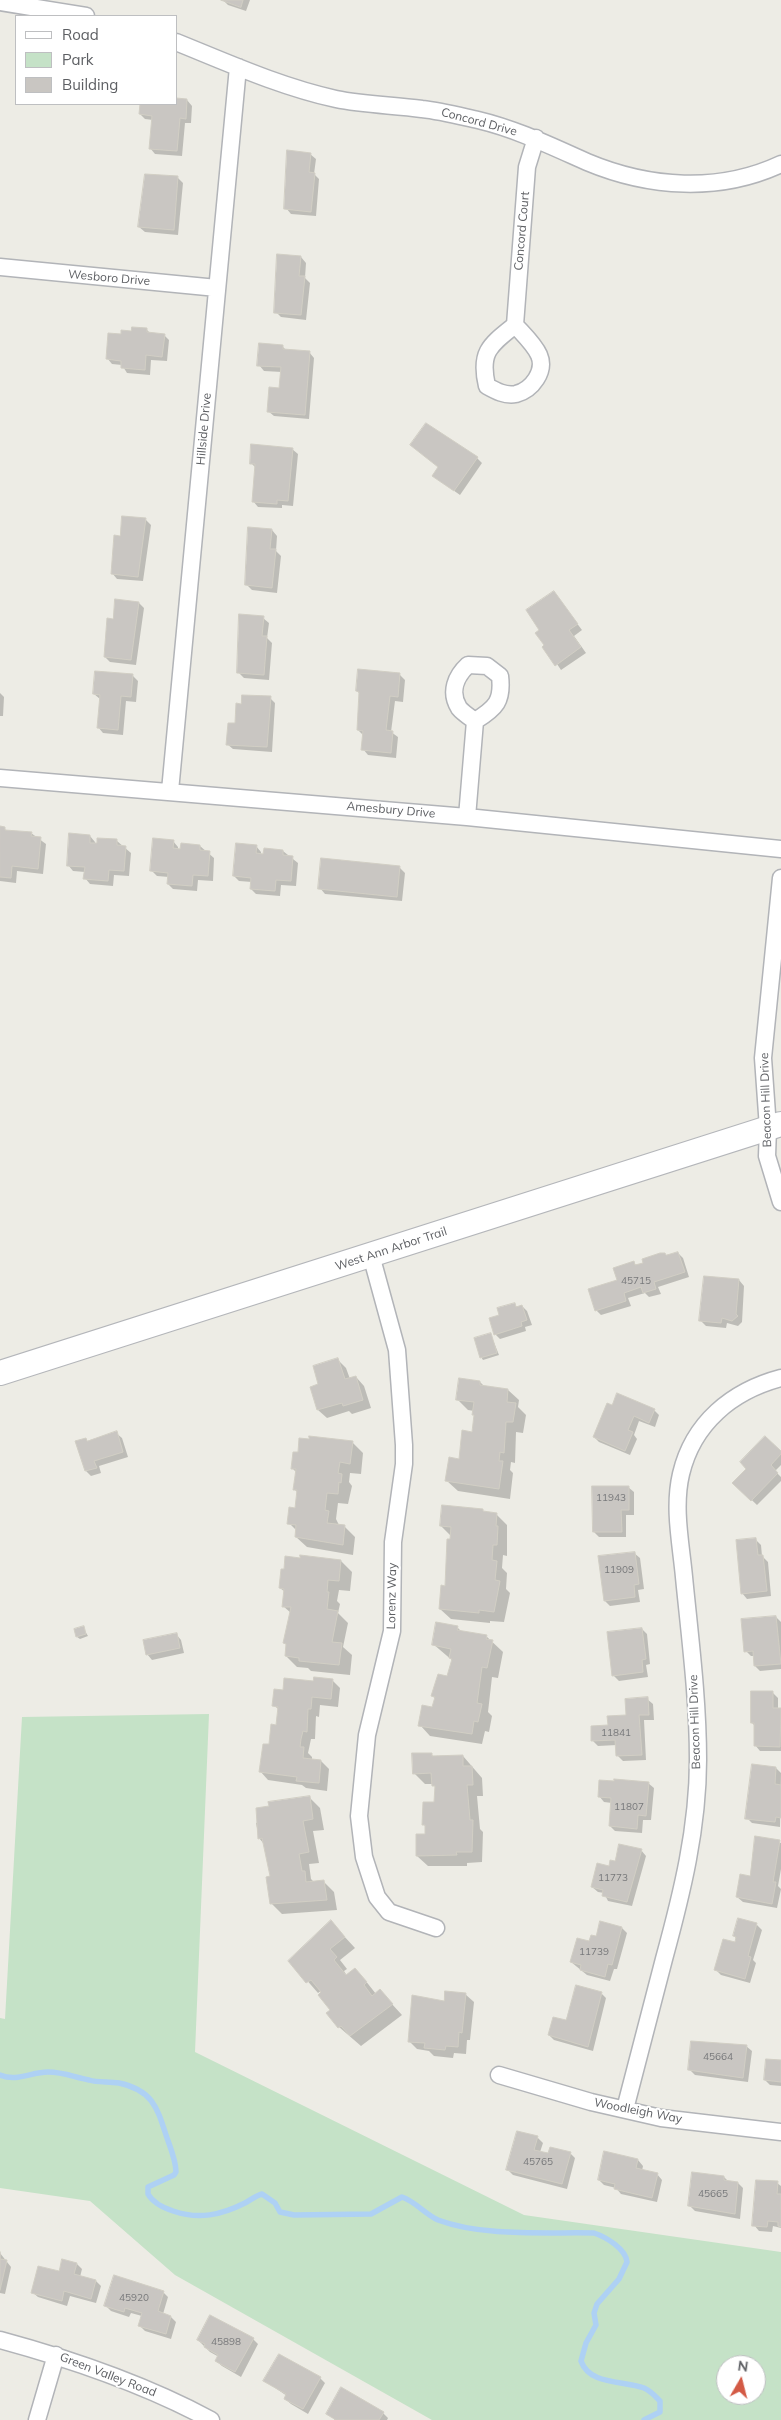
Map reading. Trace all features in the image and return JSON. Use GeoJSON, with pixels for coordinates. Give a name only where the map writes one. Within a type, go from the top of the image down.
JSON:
{"type":"FeatureCollection","features":[{"type":"Feature","properties":{"kind":"street"},"geometry":{"type":"LineString","coordinates":[[0,2],[80,15]]}},
{"type":"Feature","properties":{"kind":"street","name":"Concord Drive"},"geometry":{"type":"LineString","coordinates":[[178,43],[238,67],[336,99],[452,114],[490,123],[536,138],[612,171],[675,184],[710,184],[737,180],[781,164]]}},
{"type":"Feature","properties":{"kind":"street","name":"Hillside Drive"},"geometry":{"type":"LineString","coordinates":[[170,791],[238,67]]}},
{"type":"Feature","properties":{"kind":"street","name":"Concord Court"},"geometry":{"type":"LineString","coordinates":[[515,325],[527,167],[536,138]]}},
{"type":"Feature","properties":{"kind":"street","name":"Wesboro Drive"},"geometry":{"type":"LineString","coordinates":[[0,267],[217,288]]}},
{"type":"Feature","properties":{"kind":"street"},"geometry":{"type":"LineString","coordinates":[[467,817],[475,721]]}},
{"type":"Feature","properties":{"kind":"street","name":"Amesbury Drive"},"geometry":{"type":"LineString","coordinates":[[0,778],[467,817],[781,849]]}},
{"type":"Feature","properties":{"kind":"street","name":"Beacon Hill Drive"},"geometry":{"type":"LineString","coordinates":[[781,878],[763,1058],[775,1126],[767,1156],[781,1202]]}},
{"type":"Feature","properties":{"kind":"street","name":"West Ann Arbor Trail"},"geometry":{"type":"LineString","coordinates":[[0,1373],[775,1126]]}},
{"type":"Feature","properties":{"kind":"street","name":"Lorenz Way"},"geometry":{"type":"LineString","coordinates":[[371,1255],[396,1350],[404,1464],[393,1542],[392,1631],[367,1735],[360,1788],[361,1836],[364,1857],[377,1897],[384,1907],[390,1912],[436,1928]]}},
{"type":"Feature","properties":{"kind":"street","name":"Beacon Hill Drive"},"geometry":{"type":"LineString","coordinates":[[625,2109],[680,1898],[690,1854],[696,1808],[698,1726],[678,1512],[681,1474],[694,1440],[717,1410],[746,1390],[781,1378]]}},
{"type":"Feature","properties":{"kind":"street","name":"Woodleigh Way"},"geometry":{"type":"LineString","coordinates":[[499,2075],[591,2102],[661,2118],[781,2132]]}},
{"type":"Feature","properties":{"kind":"street","name":"Green Valley Road"},"geometry":{"type":"LineString","coordinates":[[0,2340],[56,2355],[116,2375],[212,2420]]}},
{"type":"Feature","properties":{"kind":"street"},"geometry":{"type":"LineString","coordinates":[[37,2420],[56,2355]]}},
{"type":"Feature","properties":{"kind":"green space"},"geometry":{"type":"Polygon","coordinates":[[[209,1714],[195,2052],[524,2215],[781,2252],[781,2420],[432,2420],[175,2275],[90,2201],[0,2188],[0,2018],[5,2019],[22,1717],[209,1714]]]}},
{"type":"Feature","properties":{"kind":"building"},"geometry":{"type":"Polygon","coordinates":[[[221,0],[243,0],[241,7],[221,0]]]}},
{"type":"Feature","properties":{"kind":"building"},"geometry":{"type":"Polygon","coordinates":[[[178,98],[187,99],[186,119],[180,118],[177,151],[149,149],[152,116],[139,114],[140,105],[178,105],[178,98]]]}},
{"type":"Feature","properties":{"kind":"building"},"geometry":{"type":"Polygon","coordinates":[[[287,150],[311,153],[309,172],[315,173],[311,212],[284,209],[287,150]]]}},
{"type":"Feature","properties":{"kind":"building"},"geometry":{"type":"Polygon","coordinates":[[[145,174],[178,176],[174,230],[138,227],[145,174]]]}},
{"type":"Feature","properties":{"kind":"building"},"geometry":{"type":"Polygon","coordinates":[[[277,254],[301,256],[299,276],[305,276],[301,315],[274,313],[277,254]]]}},
{"type":"Feature","properties":{"kind":"building"},"geometry":{"type":"Polygon","coordinates":[[[132,327],[147,328],[147,332],[165,334],[162,357],[146,355],[145,370],[121,368],[121,361],[106,359],[108,333],[121,334],[121,330],[131,331],[132,327]]]}},
{"type":"Feature","properties":{"kind":"building"},"geometry":{"type":"Polygon","coordinates":[[[259,343],[283,345],[283,349],[310,351],[305,415],[267,412],[269,387],[279,388],[281,367],[257,366],[259,343]]]}},
{"type":"Feature","properties":{"kind":"building"},"geometry":{"type":"Polygon","coordinates":[[[426,423],[478,457],[454,491],[432,476],[438,467],[410,445],[426,423]]]}},
{"type":"Feature","properties":{"kind":"building"},"geometry":{"type":"Polygon","coordinates":[[[251,444],[293,448],[288,501],[277,500],[277,504],[252,502],[255,464],[250,464],[251,444]]]}},
{"type":"Feature","properties":{"kind":"building"},"geometry":{"type":"Polygon","coordinates":[[[122,516],[146,518],[138,577],[111,574],[114,535],[120,536],[122,516]]]}},
{"type":"Feature","properties":{"kind":"building"},"geometry":{"type":"Polygon","coordinates":[[[248,527],[272,529],[270,549],[276,549],[272,588],[245,585],[248,527]]]}},
{"type":"Feature","properties":{"kind":"building"},"geometry":{"type":"Polygon","coordinates":[[[554,591],[578,624],[569,630],[581,647],[555,666],[542,647],[544,645],[535,633],[539,630],[526,610],[554,591]]]}},
{"type":"Feature","properties":{"kind":"building"},"geometry":{"type":"Polygon","coordinates":[[[115,599],[139,602],[131,660],[104,657],[107,618],[113,619],[115,599]]]}},
{"type":"Feature","properties":{"kind":"building"},"geometry":{"type":"Polygon","coordinates":[[[239,614],[264,616],[262,636],[267,636],[264,675],[237,673],[239,614]]]}},
{"type":"Feature","properties":{"kind":"building"},"geometry":{"type":"Polygon","coordinates":[[[358,669],[400,673],[398,697],[390,696],[386,730],[393,731],[391,753],[361,750],[363,731],[357,730],[359,692],[356,691],[358,669]]]}},
{"type":"Feature","properties":{"kind":"building"},"geometry":{"type":"Polygon","coordinates":[[[95,671],[133,674],[131,697],[121,696],[118,730],[97,728],[100,695],[93,694],[95,671]]]}},
{"type":"Feature","properties":{"kind":"building"},"geometry":{"type":"Polygon","coordinates":[[[242,695],[271,696],[267,747],[226,745],[228,723],[235,723],[236,703],[241,704],[242,695]]]}},
{"type":"Feature","properties":{"kind":"building"},"geometry":{"type":"Polygon","coordinates":[[[0,826],[5,827],[5,830],[32,832],[31,836],[41,837],[38,869],[12,866],[11,878],[0,877],[0,826]]]}},
{"type":"Feature","properties":{"kind":"building"},"geometry":{"type":"Polygon","coordinates":[[[69,833],[90,835],[90,843],[97,843],[97,838],[117,839],[117,845],[126,846],[124,871],[109,870],[108,881],[83,879],[85,867],[67,866],[69,833]]]}},
{"type":"Feature","properties":{"kind":"building"},"geometry":{"type":"Polygon","coordinates":[[[153,838],[174,840],[173,848],[180,849],[181,843],[200,845],[200,850],[210,851],[208,876],[193,875],[192,886],[167,884],[168,873],[150,871],[153,838]]]}},
{"type":"Feature","properties":{"kind":"building"},"geometry":{"type":"Polygon","coordinates":[[[236,843],[257,845],[256,853],[263,854],[264,848],[283,850],[283,855],[293,856],[291,881],[276,880],[275,891],[250,889],[251,878],[233,876],[236,843]]]}},
{"type":"Feature","properties":{"kind":"building"},"geometry":{"type":"Polygon","coordinates":[[[321,858],[400,866],[397,897],[318,889],[321,858]]]}},
{"type":"Feature","properties":{"kind":"building"},"geometry":{"type":"Polygon","coordinates":[[[678,1252],[685,1272],[654,1282],[656,1289],[643,1293],[641,1287],[624,1293],[626,1301],[595,1311],[588,1289],[617,1280],[613,1268],[634,1261],[635,1265],[643,1263],[642,1259],[660,1253],[665,1253],[666,1255],[678,1252]]]}},
{"type":"Feature","properties":{"kind":"building"},"geometry":{"type":"Polygon","coordinates":[[[704,1276],[739,1279],[736,1314],[738,1316],[732,1321],[722,1318],[721,1323],[699,1321],[704,1276]]]}},
{"type":"Feature","properties":{"kind":"building"},"geometry":{"type":"Polygon","coordinates":[[[515,1303],[516,1307],[522,1305],[527,1320],[521,1322],[522,1326],[494,1335],[489,1318],[499,1315],[497,1308],[515,1303]]]}},
{"type":"Feature","properties":{"kind":"building"},"geometry":{"type":"Polygon","coordinates":[[[491,1333],[497,1353],[480,1358],[474,1338],[491,1333]]]}},
{"type":"Feature","properties":{"kind":"building"},"geometry":{"type":"Polygon","coordinates":[[[338,1358],[345,1379],[356,1376],[363,1400],[343,1406],[342,1403],[317,1410],[310,1387],[318,1384],[313,1366],[338,1358]]]}},
{"type":"Feature","properties":{"kind":"building"},"geometry":{"type":"Polygon","coordinates":[[[459,1378],[480,1381],[480,1385],[508,1389],[507,1402],[516,1403],[513,1422],[506,1422],[504,1453],[500,1452],[499,1461],[503,1461],[499,1489],[445,1481],[449,1457],[459,1459],[462,1430],[472,1432],[474,1402],[456,1400],[459,1378]]]}},
{"type":"Feature","properties":{"kind":"building"},"geometry":{"type":"Polygon","coordinates":[[[617,1393],[655,1409],[649,1423],[634,1416],[628,1430],[633,1432],[625,1451],[593,1437],[607,1403],[612,1405],[617,1393]]]}},
{"type":"Feature","properties":{"kind":"building"},"geometry":{"type":"Polygon","coordinates":[[[117,1431],[123,1452],[94,1461],[97,1468],[85,1471],[75,1441],[86,1438],[87,1441],[117,1431]]]}},
{"type":"Feature","properties":{"kind":"building"},"geometry":{"type":"Polygon","coordinates":[[[309,1436],[353,1441],[350,1464],[340,1462],[338,1473],[342,1474],[338,1494],[327,1493],[325,1510],[329,1511],[327,1523],[345,1525],[343,1545],[295,1537],[296,1525],[287,1524],[289,1507],[295,1508],[297,1490],[293,1490],[296,1469],[291,1469],[293,1452],[298,1452],[299,1438],[309,1439],[309,1436]]]}},
{"type":"Feature","properties":{"kind":"building"},"geometry":{"type":"Polygon","coordinates":[[[765,1436],[781,1451],[781,1454],[771,1465],[778,1473],[751,1501],[732,1483],[746,1469],[740,1462],[765,1436]]]}},
{"type":"Feature","properties":{"kind":"building"},"geometry":{"type":"Polygon","coordinates":[[[592,1486],[629,1486],[629,1510],[621,1510],[622,1532],[593,1532],[592,1486]]]}},
{"type":"Feature","properties":{"kind":"building"},"geometry":{"type":"Polygon","coordinates":[[[442,1505],[483,1509],[483,1511],[497,1513],[497,1545],[493,1545],[492,1560],[497,1561],[495,1580],[500,1581],[494,1612],[479,1610],[479,1613],[439,1609],[441,1585],[445,1586],[447,1539],[450,1539],[451,1527],[440,1526],[442,1505]]]}},
{"type":"Feature","properties":{"kind":"building"},"geometry":{"type":"Polygon","coordinates":[[[756,1538],[758,1555],[763,1555],[767,1591],[741,1594],[736,1540],[756,1538]]]}},
{"type":"Feature","properties":{"kind":"building"},"geometry":{"type":"Polygon","coordinates":[[[635,1552],[639,1584],[634,1585],[635,1597],[604,1601],[598,1556],[635,1552]]]}},
{"type":"Feature","properties":{"kind":"building"},"geometry":{"type":"Polygon","coordinates":[[[300,1555],[341,1560],[339,1581],[328,1580],[327,1592],[329,1592],[327,1609],[338,1611],[332,1642],[342,1643],[339,1665],[299,1661],[299,1658],[285,1656],[286,1644],[283,1643],[291,1607],[282,1607],[284,1589],[279,1588],[281,1569],[284,1569],[285,1556],[300,1558],[300,1555]]]}},
{"type":"Feature","properties":{"kind":"building"},"geometry":{"type":"Polygon","coordinates":[[[776,1616],[781,1664],[754,1666],[753,1651],[744,1652],[741,1619],[776,1616]]]}},
{"type":"Feature","properties":{"kind":"building"},"geometry":{"type":"Polygon","coordinates":[[[436,1622],[458,1626],[457,1630],[487,1635],[486,1639],[493,1640],[487,1668],[482,1667],[477,1703],[482,1704],[478,1722],[474,1721],[472,1734],[418,1726],[422,1705],[432,1707],[435,1697],[431,1696],[438,1674],[447,1676],[452,1659],[449,1658],[451,1649],[432,1645],[436,1622]]]}},
{"type":"Feature","properties":{"kind":"building"},"geometry":{"type":"Polygon","coordinates":[[[84,1626],[86,1634],[76,1637],[74,1629],[84,1626]]]}},
{"type":"Feature","properties":{"kind":"building"},"geometry":{"type":"Polygon","coordinates":[[[642,1628],[646,1659],[642,1660],[643,1672],[612,1676],[607,1632],[642,1628]]]}},
{"type":"Feature","properties":{"kind":"building"},"geometry":{"type":"Polygon","coordinates":[[[177,1633],[180,1648],[146,1655],[143,1640],[177,1633]]]}},
{"type":"Feature","properties":{"kind":"building"},"geometry":{"type":"Polygon","coordinates":[[[314,1677],[333,1679],[331,1699],[312,1697],[311,1709],[308,1709],[307,1732],[303,1731],[301,1739],[300,1747],[304,1747],[303,1758],[321,1760],[319,1783],[296,1781],[297,1777],[259,1772],[263,1744],[269,1744],[271,1724],[276,1725],[278,1707],[272,1706],[274,1689],[283,1690],[284,1678],[313,1681],[314,1677]]]}},
{"type":"Feature","properties":{"kind":"building"},"geometry":{"type":"Polygon","coordinates":[[[751,1691],[773,1691],[773,1708],[781,1708],[780,1747],[754,1746],[754,1723],[751,1723],[751,1691]]]}},
{"type":"Feature","properties":{"kind":"building"},"geometry":{"type":"Polygon","coordinates":[[[648,1697],[649,1715],[639,1715],[642,1755],[616,1756],[615,1740],[591,1741],[591,1726],[608,1725],[607,1716],[626,1715],[625,1699],[648,1697]]]}},
{"type":"Feature","properties":{"kind":"building"},"geometry":{"type":"Polygon","coordinates":[[[412,1753],[432,1753],[432,1756],[463,1755],[463,1766],[472,1766],[473,1785],[467,1785],[470,1820],[473,1820],[472,1852],[456,1852],[457,1855],[416,1856],[416,1834],[425,1834],[425,1825],[422,1825],[423,1802],[434,1802],[435,1786],[432,1786],[431,1773],[413,1774],[412,1753]]]}},
{"type":"Feature","properties":{"kind":"building"},"geometry":{"type":"Polygon","coordinates":[[[752,1764],[776,1767],[775,1784],[781,1785],[781,1818],[776,1817],[775,1822],[745,1819],[752,1764]]]}},
{"type":"Feature","properties":{"kind":"building"},"geometry":{"type":"Polygon","coordinates":[[[614,1779],[649,1782],[646,1816],[638,1815],[637,1829],[609,1826],[611,1798],[598,1797],[599,1780],[614,1781],[614,1779]]]}},
{"type":"Feature","properties":{"kind":"building"},"geometry":{"type":"Polygon","coordinates":[[[310,1796],[313,1819],[303,1821],[309,1852],[299,1854],[302,1871],[305,1871],[306,1882],[324,1880],[327,1900],[270,1904],[266,1877],[270,1876],[262,1838],[258,1839],[256,1808],[269,1806],[268,1802],[310,1796]]]}},
{"type":"Feature","properties":{"kind":"building"},"geometry":{"type":"Polygon","coordinates":[[[755,1836],[780,1840],[773,1882],[776,1882],[772,1904],[736,1897],[740,1874],[750,1876],[755,1836]]]}},
{"type":"Feature","properties":{"kind":"building"},"geometry":{"type":"Polygon","coordinates":[[[619,1844],[642,1849],[627,1902],[602,1896],[603,1890],[591,1887],[597,1863],[609,1866],[610,1860],[615,1861],[619,1844]]]}},
{"type":"Feature","properties":{"kind":"building"},"geometry":{"type":"Polygon","coordinates":[[[738,1918],[757,1923],[748,1956],[751,1957],[745,1979],[714,1970],[723,1939],[735,1942],[736,1937],[733,1936],[738,1918]]]}},
{"type":"Feature","properties":{"kind":"building"},"geometry":{"type":"Polygon","coordinates":[[[331,1920],[345,1937],[330,1949],[337,1957],[334,1960],[346,1975],[355,1968],[367,1982],[364,1985],[372,1996],[380,1989],[393,2004],[350,2036],[341,2026],[338,2028],[326,2013],[330,2010],[318,1995],[321,1992],[311,1980],[306,1983],[288,1961],[331,1920]]]}},
{"type":"Feature","properties":{"kind":"building"},"geometry":{"type":"Polygon","coordinates":[[[600,1921],[622,1927],[612,1965],[608,1964],[605,1977],[580,1970],[581,1965],[570,1962],[577,1938],[589,1941],[591,1935],[596,1936],[600,1921]]]}},
{"type":"Feature","properties":{"kind":"building"},"geometry":{"type":"Polygon","coordinates":[[[576,1985],[602,1992],[588,2047],[548,2035],[553,2017],[566,2020],[576,1985]]]}},
{"type":"Feature","properties":{"kind":"building"},"geometry":{"type":"Polygon","coordinates":[[[445,1991],[466,1993],[462,2033],[459,2032],[458,2047],[446,2046],[445,2050],[424,2048],[425,2043],[408,2042],[412,1995],[444,2001],[445,1991]]]}},
{"type":"Feature","properties":{"kind":"building"},"geometry":{"type":"Polygon","coordinates":[[[691,2041],[747,2045],[743,2078],[688,2070],[691,2041]]]}},
{"type":"Feature","properties":{"kind":"building"},"geometry":{"type":"Polygon","coordinates":[[[766,2059],[781,2060],[781,2082],[764,2080],[766,2059]]]}},
{"type":"Feature","properties":{"kind":"building"},"geometry":{"type":"Polygon","coordinates":[[[517,2131],[538,2136],[534,2150],[548,2153],[550,2147],[571,2152],[562,2184],[506,2170],[517,2131]]]}},
{"type":"Feature","properties":{"kind":"building"},"geometry":{"type":"Polygon","coordinates":[[[604,2151],[638,2159],[636,2168],[658,2173],[652,2198],[614,2189],[615,2184],[598,2180],[604,2151]]]}},
{"type":"Feature","properties":{"kind":"building"},"geometry":{"type":"Polygon","coordinates":[[[692,2172],[724,2176],[724,2180],[738,2182],[735,2214],[688,2206],[692,2172]]]}},
{"type":"Feature","properties":{"kind":"building"},"geometry":{"type":"Polygon","coordinates":[[[756,2180],[778,2181],[777,2194],[781,2194],[781,2227],[778,2226],[778,2222],[768,2221],[767,2227],[752,2226],[756,2180]]]}},
{"type":"Feature","properties":{"kind":"building"},"geometry":{"type":"Polygon","coordinates":[[[0,2259],[7,2260],[0,2290],[0,2259]]]}},
{"type":"Feature","properties":{"kind":"building"},"geometry":{"type":"Polygon","coordinates":[[[62,2259],[77,2263],[74,2274],[96,2280],[91,2299],[64,2291],[62,2301],[31,2293],[38,2266],[59,2271],[62,2259]]]}},
{"type":"Feature","properties":{"kind":"building"},"geometry":{"type":"Polygon","coordinates":[[[114,2275],[164,2291],[158,2311],[171,2316],[166,2334],[138,2326],[142,2313],[125,2308],[124,2312],[104,2306],[114,2275]]]}},
{"type":"Feature","properties":{"kind":"building"},"geometry":{"type":"Polygon","coordinates":[[[210,2315],[254,2338],[235,2372],[215,2361],[218,2355],[204,2347],[205,2344],[197,2340],[210,2315]]]}},
{"type":"Feature","properties":{"kind":"building"},"geometry":{"type":"Polygon","coordinates":[[[279,2354],[321,2377],[303,2409],[284,2399],[286,2394],[263,2381],[279,2354]]]}},
{"type":"Feature","properties":{"kind":"building"},"geometry":{"type":"Polygon","coordinates":[[[341,2387],[384,2412],[379,2420],[336,2420],[326,2414],[341,2387]]]}},
{"type":"Feature","properties":{"kind":"waterway"},"geometry":{"type":"LineString","coordinates":[[0,2075],[18,2077],[42,2072],[59,2073],[92,2081],[119,2083],[130,2086],[146,2095],[152,2101],[160,2116],[176,2167],[174,2175],[148,2187],[148,2194],[159,2205],[183,2214],[201,2216],[227,2211],[262,2194],[275,2203],[280,2212],[294,2215],[371,2214],[402,2197],[438,2220],[475,2229],[515,2232],[594,2233],[604,2237],[619,2248],[626,2257],[627,2262],[619,2279],[597,2304],[594,2313],[596,2325],[586,2343],[581,2361],[585,2369],[592,2375],[608,2381],[644,2388],[653,2394],[660,2401],[660,2412],[644,2420]]}}]}
